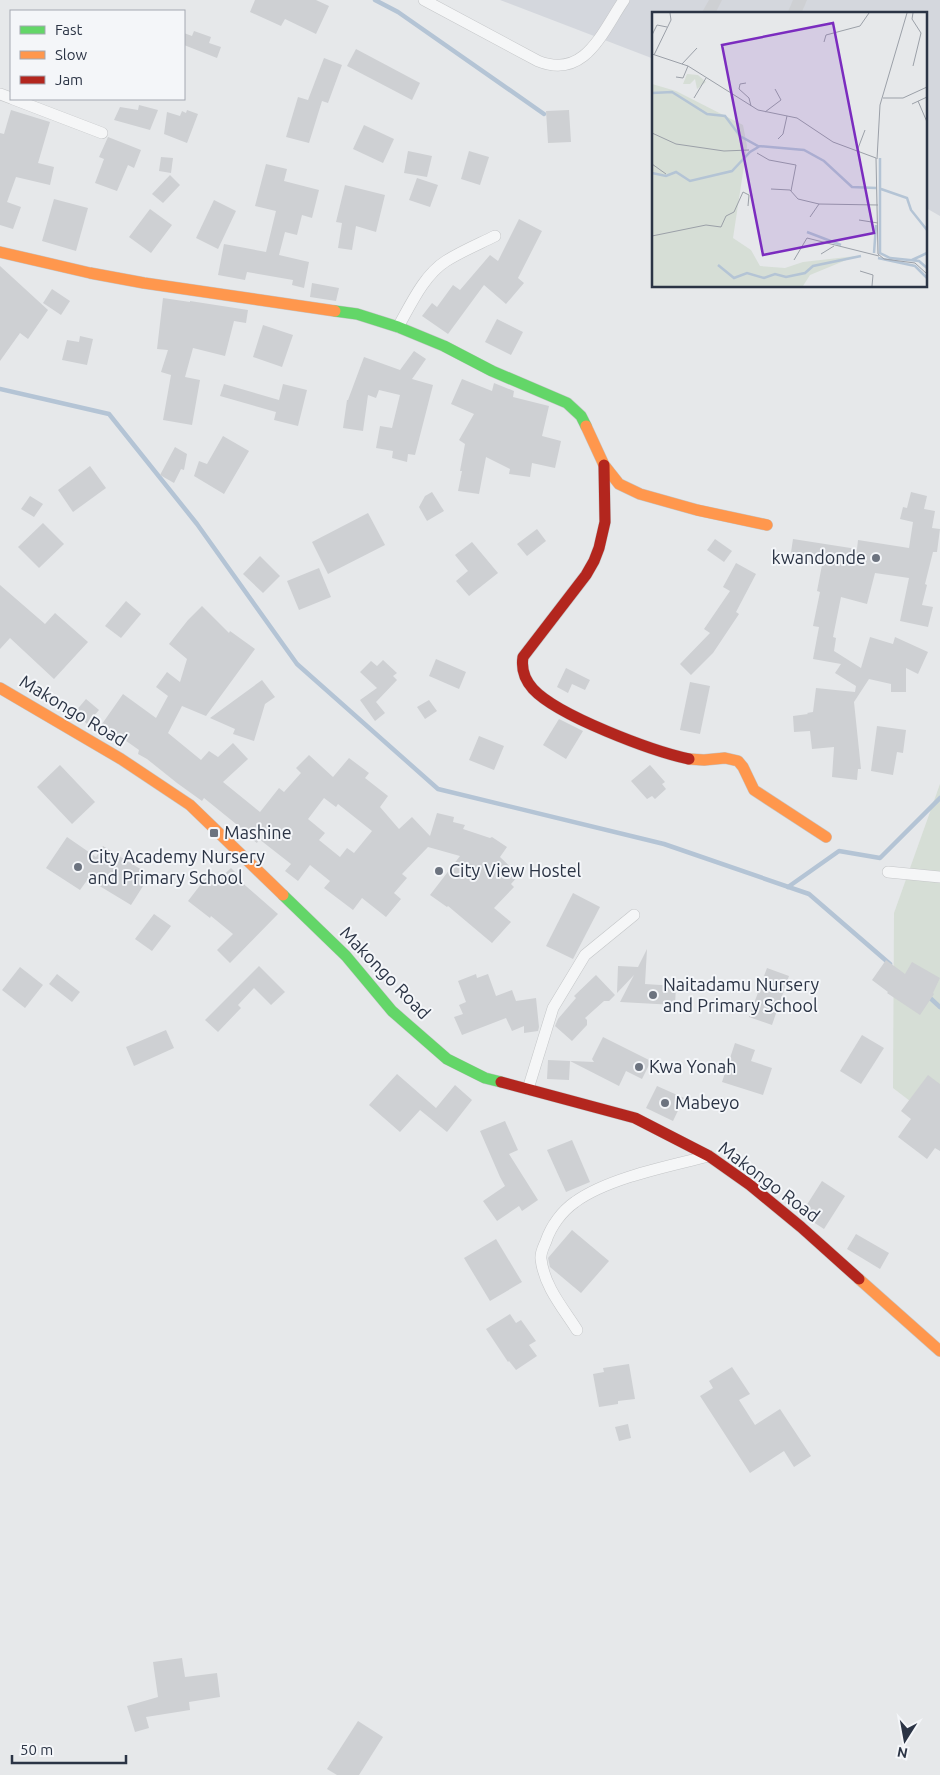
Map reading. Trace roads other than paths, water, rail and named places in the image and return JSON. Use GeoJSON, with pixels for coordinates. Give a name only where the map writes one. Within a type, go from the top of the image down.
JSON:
{"type":"FeatureCollection","features":[{"type":"Feature","properties":{"kind":"street"},"geometry":{"type":"LineString","coordinates":[[424,0],[550,66],[563,66],[575,62],[588,54],[624,0]]}},
{"type":"Feature","properties":{"kind":"street"},"geometry":{"type":"LineString","coordinates":[[17,100],[102,133]]}},
{"type":"Feature","properties":{"kind":"street"},"geometry":{"type":"LineString","coordinates":[[398,327],[416,295],[431,274],[445,262],[496,236]]}},
{"type":"Feature","properties":{"kind":"street"},"geometry":{"type":"LineString","coordinates":[[0,252],[90,273],[144,283],[357,314],[398,327],[444,346],[484,367],[567,403],[581,416],[604,465],[619,484],[640,494],[697,510],[767,525]]}},
{"type":"Feature","properties":{"kind":"street"},"geometry":{"type":"LineString","coordinates":[[604,465],[607,499],[606,523],[602,543],[595,561],[586,574],[523,657],[522,665],[529,683],[538,693],[558,707],[656,751],[702,760],[726,759],[739,762],[744,768],[748,784],[754,790],[826,838]]}},
{"type":"Feature","properties":{"kind":"street","name":"Makongo Road"},"geometry":{"type":"LineString","coordinates":[[0,688],[121,759],[190,805],[346,956],[392,1011],[447,1059],[485,1078],[635,1118],[709,1156],[750,1185],[801,1227],[940,1351]]}},
{"type":"Feature","properties":{"kind":"street"},"geometry":{"type":"LineString","coordinates":[[888,872],[940,877]]}},
{"type":"Feature","properties":{"kind":"street"},"geometry":{"type":"LineString","coordinates":[[528,1090],[553,1008],[585,955],[634,915]]}},
{"type":"Feature","properties":{"kind":"street"},"geometry":{"type":"LineString","coordinates":[[577,1330],[550,1290],[543,1272],[540,1257],[550,1230],[574,1202],[592,1192],[637,1175],[709,1156]]}},
{"type":"Feature","properties":{"kind":"waterway"},"geometry":{"type":"LineString","coordinates":[[375,0],[398,12],[544,114]]}},
{"type":"Feature","properties":{"kind":"waterway"},"geometry":{"type":"LineString","coordinates":[[0,389],[109,414],[197,524],[297,664],[438,789],[664,844],[809,894],[890,964]]}},
{"type":"Feature","properties":{"kind":"waterway"},"geometry":{"type":"LineString","coordinates":[[788,887],[839,851],[880,858],[940,798]]}},
{"type":"Feature","properties":{"kind":"waterway"},"geometry":{"type":"LineString","coordinates":[[928,996],[940,1007]]}},
{"type":"Feature","properties":{"kind":"place","name":"kwandonde"},"geometry":{"type":"Point","coordinates":[876,558]}},
{"type":"Feature","properties":{"kind":"place","name":"Mashine"},"geometry":{"type":"Point","coordinates":[214,833]}},
{"type":"Feature","properties":{"kind":"place","name":"City Academy Nursery and Primary School"},"geometry":{"type":"Point","coordinates":[78,867]}},
{"type":"Feature","properties":{"kind":"place","name":"City View Hostel"},"geometry":{"type":"Point","coordinates":[439,871]}},
{"type":"Feature","properties":{"kind":"place","name":"Naitadamu Nursery and Primary School"},"geometry":{"type":"Point","coordinates":[653,995]}},
{"type":"Feature","properties":{"kind":"place","name":"Kwa Yonah"},"geometry":{"type":"Point","coordinates":[639,1067]}},
{"type":"Feature","properties":{"kind":"place","name":"Mabeyo"},"geometry":{"type":"Point","coordinates":[665,1103]}}]}
